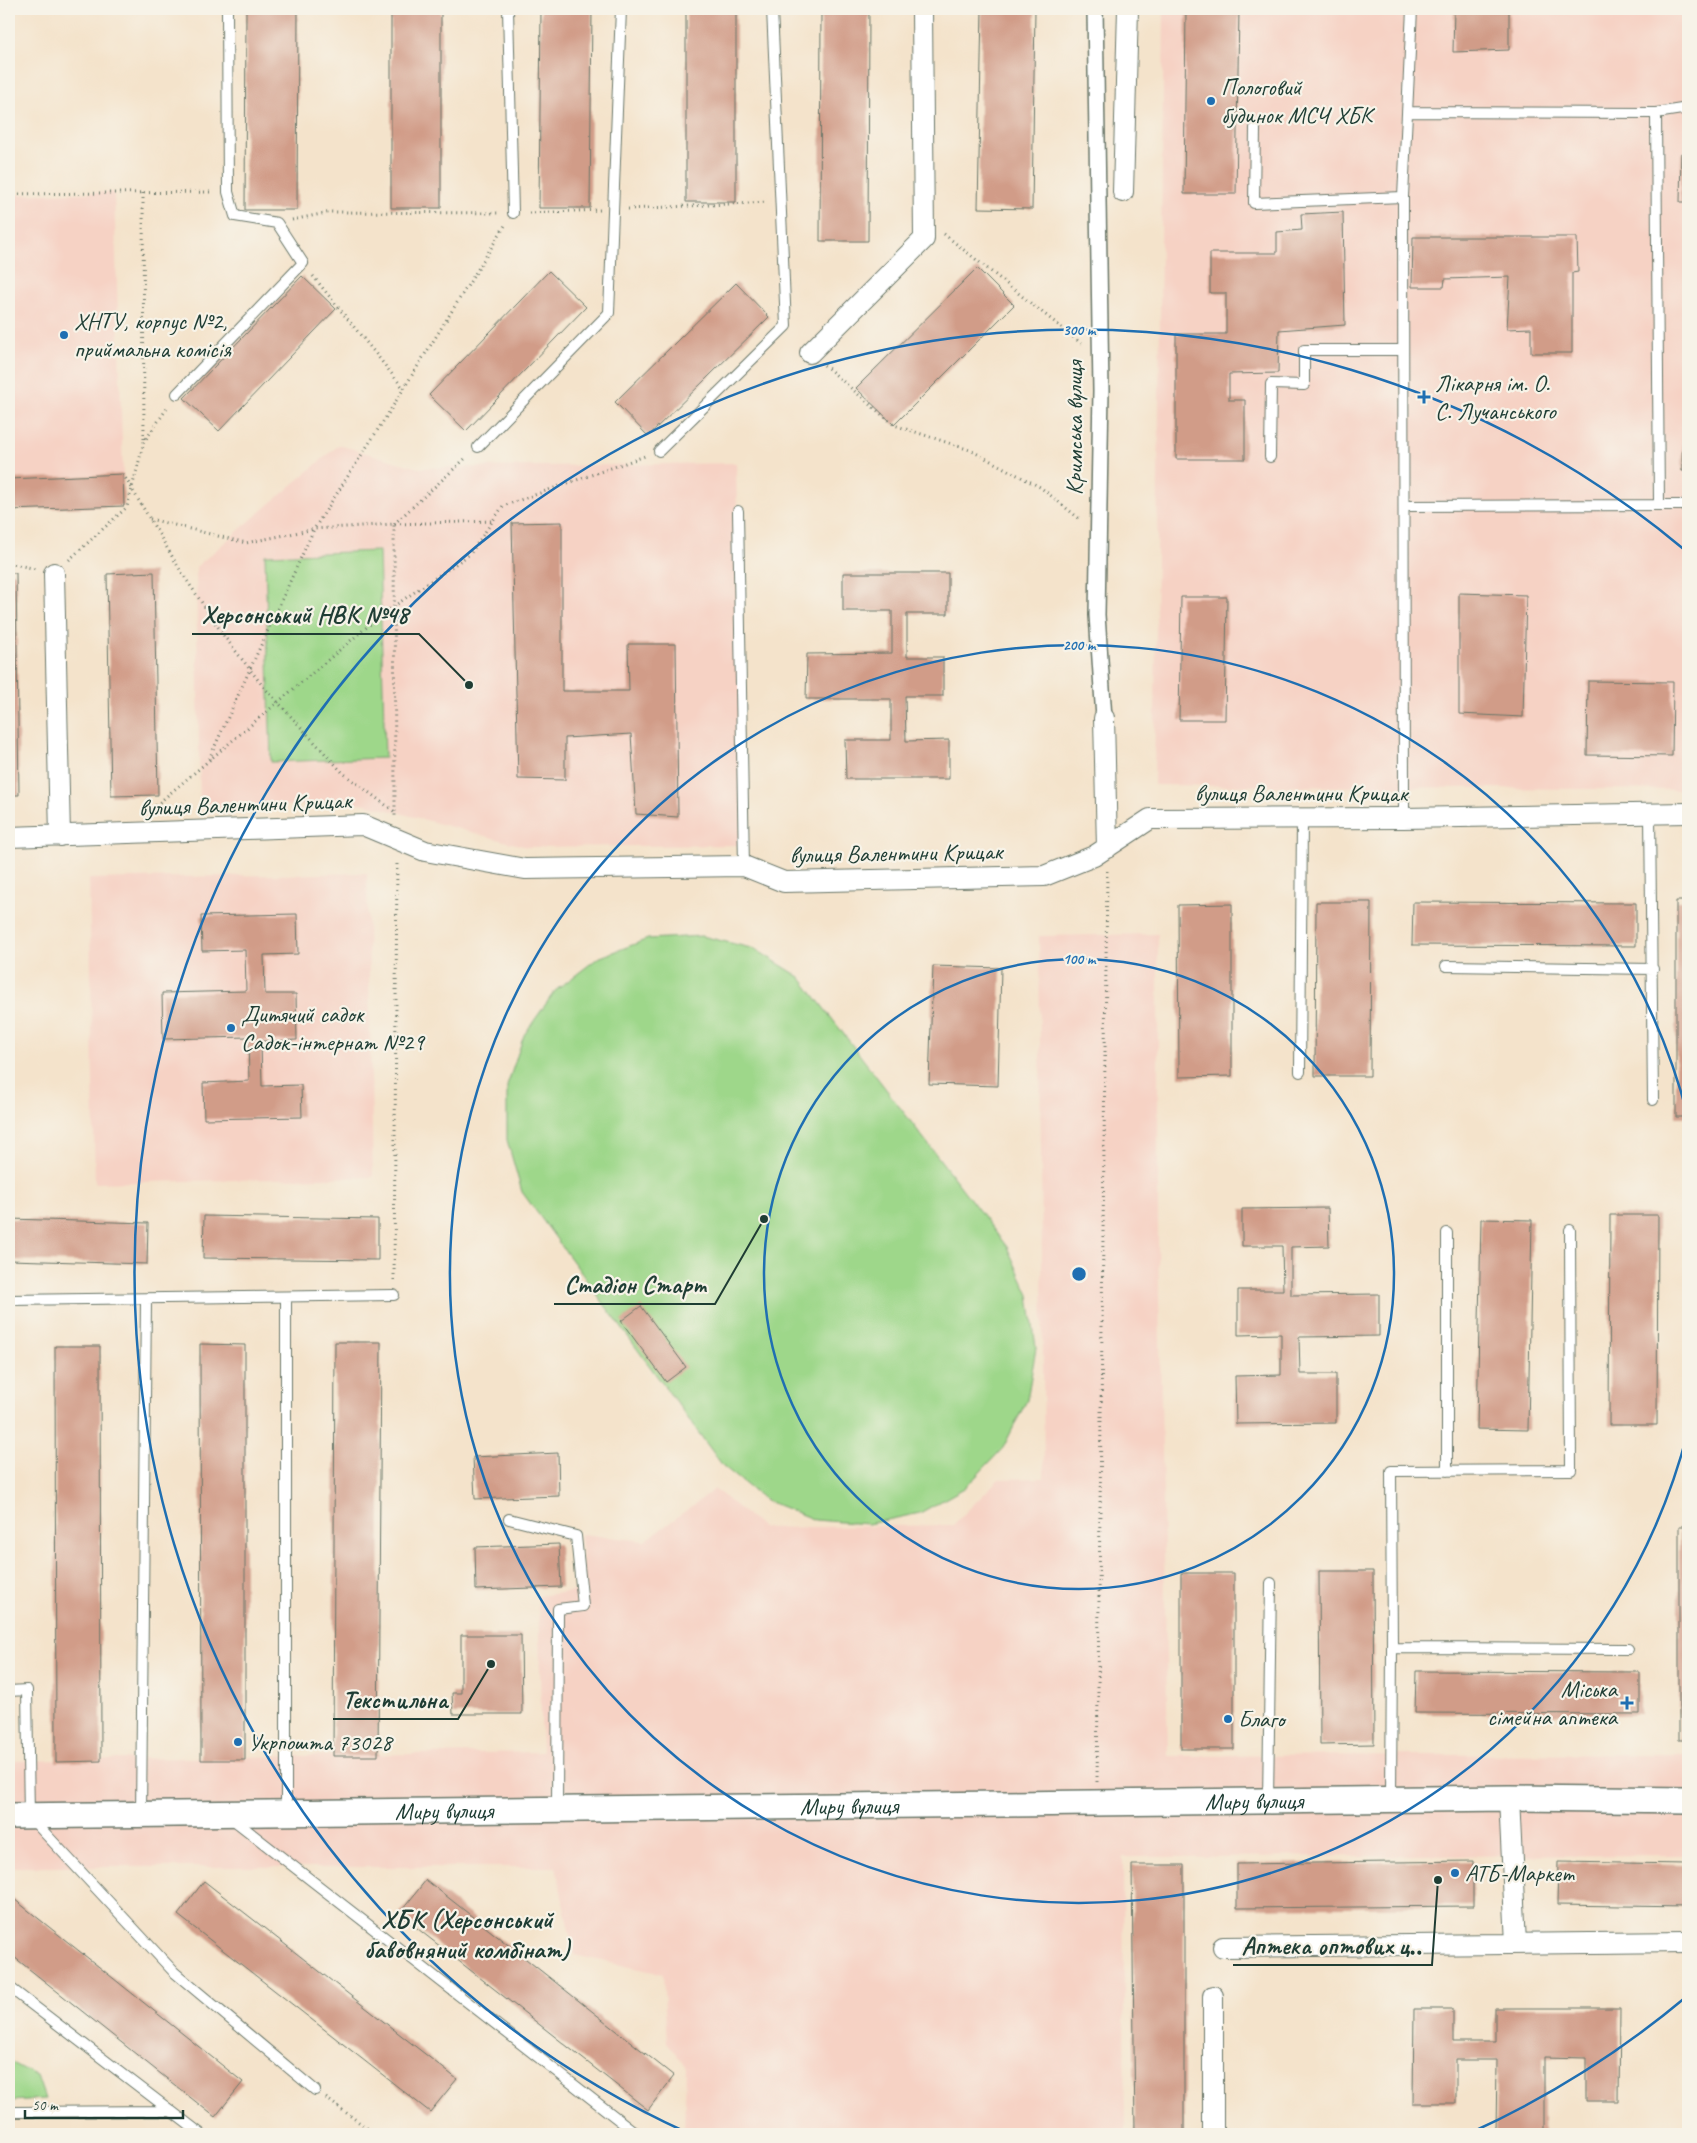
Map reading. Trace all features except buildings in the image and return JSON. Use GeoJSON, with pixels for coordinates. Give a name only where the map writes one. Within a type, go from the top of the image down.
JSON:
{"type":"FeatureCollection","features":[{"type":"Feature","properties":{"kind":"street"},"geometry":{"type":"LineString","coordinates":[[810,353],[924,239],[922,9]]}},
{"type":"Feature","properties":{"kind":"street","name":"Кримська вулиця"},"geometry":{"type":"LineString","coordinates":[[1095,9],[1100,359],[1097,614],[1104,718],[1107,848]]}},
{"type":"Feature","properties":{"kind":"street"},"geometry":{"type":"LineString","coordinates":[[1123,192],[1128,9]]}},
{"type":"Feature","properties":{"kind":"street"},"geometry":{"type":"LineString","coordinates":[[54,573],[60,836]]}},
{"type":"Feature","properties":{"kind":"street","name":"вулиця Валентини Крицак"},"geometry":{"type":"LineString","coordinates":[[9,837],[363,825],[425,851],[525,869],[744,866],[784,882],[1044,876],[1094,856],[1150,819],[1688,814]]}},
{"type":"Feature","properties":{"kind":"street"},"geometry":{"type":"LineString","coordinates":[[1509,1798],[1516,1944]]}},
{"type":"Feature","properties":{"kind":"street","name":"Миру вулиця"},"geometry":{"type":"LineString","coordinates":[[19,1816],[1391,1799],[1688,1800]]}},
{"type":"Feature","properties":{"kind":"street"},"geometry":{"type":"LineString","coordinates":[[1223,1947],[1688,1942]]}},
{"type":"Feature","properties":{"kind":"street"},"geometry":{"type":"LineString","coordinates":[[1213,1996],[1213,2134]]}},
{"type":"Feature","properties":{"kind":"lane"},"geometry":{"type":"LineString","coordinates":[[177,394],[303,263],[277,223],[235,216],[228,192],[227,9]]}},
{"type":"Feature","properties":{"kind":"lane"},"geometry":{"type":"LineString","coordinates":[[508,9],[513,213]]}},
{"type":"Feature","properties":{"kind":"lane"},"geometry":{"type":"LineString","coordinates":[[478,447],[609,313],[621,9]]}},
{"type":"Feature","properties":{"kind":"lane"},"geometry":{"type":"LineString","coordinates":[[659,451],[786,326],[772,9]]}},
{"type":"Feature","properties":{"kind":"lane"},"geometry":{"type":"LineString","coordinates":[[1404,818],[1403,197],[1412,9]]}},
{"type":"Feature","properties":{"kind":"lane"},"geometry":{"type":"LineString","coordinates":[[1408,112],[1656,112],[1688,108]]}},
{"type":"Feature","properties":{"kind":"lane"},"geometry":{"type":"LineString","coordinates":[[1656,112],[1659,505]]}},
{"type":"Feature","properties":{"kind":"lane"},"geometry":{"type":"LineString","coordinates":[[1254,128],[1254,203],[1403,197]]}},
{"type":"Feature","properties":{"kind":"lane"},"geometry":{"type":"LineString","coordinates":[[1270,457],[1271,384],[1304,385],[1304,350],[1404,350]]}},
{"type":"Feature","properties":{"kind":"lane"},"geometry":{"type":"LineString","coordinates":[[1404,506],[1688,505]]}},
{"type":"Feature","properties":{"kind":"lane"},"geometry":{"type":"LineString","coordinates":[[738,511],[744,866]]}},
{"type":"Feature","properties":{"kind":"lane"},"geometry":{"type":"LineString","coordinates":[[1650,814],[1653,1100]]}},
{"type":"Feature","properties":{"kind":"lane"},"geometry":{"type":"LineString","coordinates":[[1300,1072],[1302,819]]}},
{"type":"Feature","properties":{"kind":"lane"},"geometry":{"type":"LineString","coordinates":[[1446,966],[1653,969]]}},
{"type":"Feature","properties":{"kind":"lane"},"geometry":{"type":"LineString","coordinates":[[1391,1799],[1391,1471],[1571,1470],[1570,1230]]}},
{"type":"Feature","properties":{"kind":"lane"},"geometry":{"type":"LineString","coordinates":[[1447,1233],[1447,1471]]}},
{"type":"Feature","properties":{"kind":"lane"},"geometry":{"type":"LineString","coordinates":[[9,1300],[394,1295]]}},
{"type":"Feature","properties":{"kind":"lane"},"geometry":{"type":"LineString","coordinates":[[286,1296],[286,1813]]}},
{"type":"Feature","properties":{"kind":"lane"},"geometry":{"type":"LineString","coordinates":[[141,1815],[146,1298]]}},
{"type":"Feature","properties":{"kind":"lane"},"geometry":{"type":"LineString","coordinates":[[509,1520],[576,1536],[582,1606],[558,1609],[557,1810]]}},
{"type":"Feature","properties":{"kind":"lane"},"geometry":{"type":"LineString","coordinates":[[1268,1801],[1271,1583]]}},
{"type":"Feature","properties":{"kind":"lane"},"geometry":{"type":"LineString","coordinates":[[1392,1648],[1628,1649]]}},
{"type":"Feature","properties":{"kind":"lane"},"geometry":{"type":"LineString","coordinates":[[9,1691],[27,1690],[19,1816],[174,1972],[315,2090]]}},
{"type":"Feature","properties":{"kind":"lane"},"geometry":{"type":"LineString","coordinates":[[225,1814],[637,2134]]}},
{"type":"Feature","properties":{"kind":"lane"},"geometry":{"type":"LineString","coordinates":[[9,1987],[201,2134]]}},
{"type":"Feature","properties":{"kind":"lane"},"geometry":{"type":"LineString","coordinates":[[9,2112],[171,2111]]}},
{"type":"Feature","properties":{"kind":"path"},"geometry":{"type":"LineString","coordinates":[[9,194],[228,192]]}},
{"type":"Feature","properties":{"kind":"path"},"geometry":{"type":"LineString","coordinates":[[9,563],[54,573],[127,506],[144,442],[143,193]]}},
{"type":"Feature","properties":{"kind":"path"},"geometry":{"type":"LineString","coordinates":[[207,762],[314,529],[404,389],[513,213]]}},
{"type":"Feature","properties":{"kind":"path"},"geometry":{"type":"LineString","coordinates":[[924,218],[1100,359]]}},
{"type":"Feature","properties":{"kind":"path"},"geometry":{"type":"LineString","coordinates":[[303,263],[404,389]]}},
{"type":"Feature","properties":{"kind":"path"},"geometry":{"type":"LineString","coordinates":[[810,353],[894,425],[970,450],[1040,487],[1098,535]]}},
{"type":"Feature","properties":{"kind":"path"},"geometry":{"type":"LineString","coordinates":[[144,442],[177,394]]}},
{"type":"Feature","properties":{"kind":"path"},"geometry":{"type":"LineString","coordinates":[[394,1295],[397,840],[395,812],[394,524],[478,447]]}},
{"type":"Feature","properties":{"kind":"path"},"geometry":{"type":"LineString","coordinates":[[123,833],[381,615],[470,554],[503,506],[659,451]]}},
{"type":"Feature","properties":{"kind":"path"},"geometry":{"type":"LineString","coordinates":[[123,474],[203,605],[250,669],[343,773],[395,812]]}},
{"type":"Feature","properties":{"kind":"path"},"geometry":{"type":"LineString","coordinates":[[150,519],[246,543],[314,529],[493,521]]}},
{"type":"Feature","properties":{"kind":"path"},"geometry":{"type":"LineString","coordinates":[[1097,1803],[1107,848]]}},
{"type":"Feature","properties":{"kind":"path"},"geometry":{"type":"LineString","coordinates":[[315,2090],[375,2134]]}},
{"type":"Feature","properties":{"kind":"shaded area","name":"Лікарня ім. О. С. Лучанського"},"geometry":{"type":"Polygon","coordinates":[[[1164,9],[1688,9],[1688,790],[1154,785],[1164,9]]]}},
{"type":"Feature","properties":{"kind":"shaded area","name":"ХНТУ, корпус №2, приймальна комісія"},"geometry":{"type":"Polygon","coordinates":[[[114,192],[123,474],[9,479],[9,195],[114,192]]]}},
{"type":"Feature","properties":{"kind":"shaded area"},"geometry":{"type":"Polygon","coordinates":[[[339,445],[418,468],[736,463],[744,845],[527,847],[362,803],[200,809],[196,567],[339,445]]]}},
{"type":"Feature","properties":{"kind":"shaded area","name":"Дитячий садок Садок-інтернат №29"},"geometry":{"type":"Polygon","coordinates":[[[367,873],[373,1177],[95,1183],[89,879],[367,873]]]}},
{"type":"Feature","properties":{"kind":"shaded area"},"geometry":{"type":"Polygon","coordinates":[[[1158,934],[1158,1241],[1168,1756],[1688,1754],[1688,1855],[1123,1857],[1125,2134],[684,2134],[686,2067],[667,2042],[663,1974],[574,1955],[556,1867],[9,1867],[9,1761],[542,1752],[538,1596],[584,1590],[581,1534],[645,1541],[715,1489],[763,1528],[953,1525],[999,1479],[1044,1478],[1039,936],[1158,934]]]}},
{"type":"Feature","properties":{"kind":"green space"},"geometry":{"type":"Polygon","coordinates":[[[379,551],[385,758],[271,762],[265,555],[379,551]]]}},
{"type":"Feature","properties":{"kind":"green space"},"geometry":{"type":"Polygon","coordinates":[[[702,936],[755,949],[800,977],[1007,1247],[1029,1295],[1036,1348],[1027,1400],[1003,1448],[966,1487],[920,1513],[868,1524],[815,1520],[765,1500],[723,1466],[522,1192],[507,1140],[507,1086],[524,1035],[555,991],[598,958],[648,939],[702,936]]]}},
{"type":"Feature","properties":{"kind":"green space"},"geometry":{"type":"Polygon","coordinates":[[[9,2061],[37,2076],[45,2099],[9,2101],[9,2061]]]}},
{"type":"Feature","properties":{"kind":"place","name":"Пологовий будинок МСЧ ХБК"},"geometry":{"type":"Point","coordinates":[1211,101]}},
{"type":"Feature","properties":{"kind":"place","name":"ХНТУ, корпус №2, приймальна комісія"},"geometry":{"type":"Point","coordinates":[64,335]}},
{"type":"Feature","properties":{"kind":"place","name":"Лікарня ім. О. С. Лучанського"},"geometry":{"type":"Point","coordinates":[1424,397]}},
{"type":"Feature","properties":{"kind":"place","name":"Херсонський НВК №48"},"geometry":{"type":"Point","coordinates":[469,685]}},
{"type":"Feature","properties":{"kind":"place","name":"Дитячий садок Садок-інтернат №29"},"geometry":{"type":"Point","coordinates":[231,1028]}},
{"type":"Feature","properties":{"kind":"place","name":"Стадіон Старт"},"geometry":{"type":"Point","coordinates":[764,1219]}},
{"type":"Feature","properties":{"kind":"place","name":"Текстильна"},"geometry":{"type":"Point","coordinates":[491,1664]}},
{"type":"Feature","properties":{"kind":"place","name":"Міська сімейна аптека"},"geometry":{"type":"Point","coordinates":[1627,1703]}},
{"type":"Feature","properties":{"kind":"place","name":"Благо"},"geometry":{"type":"Point","coordinates":[1228,1719]}},
{"type":"Feature","properties":{"kind":"place","name":"Укрпошта 73028"},"geometry":{"type":"Point","coordinates":[238,1742]}},
{"type":"Feature","properties":{"kind":"place","name":"АТБ-Маркет"},"geometry":{"type":"Point","coordinates":[1455,1873]}},
{"type":"Feature","properties":{"kind":"place","name":"Аптека оптових ц‥"},"geometry":{"type":"Point","coordinates":[1438,1880]}},
{"type":"Feature","properties":{"kind":"district","name":"ХБК (Херсонський бавовняний комбінат)"},"geometry":{"type":"Point","coordinates":[467,1934]}}]}
